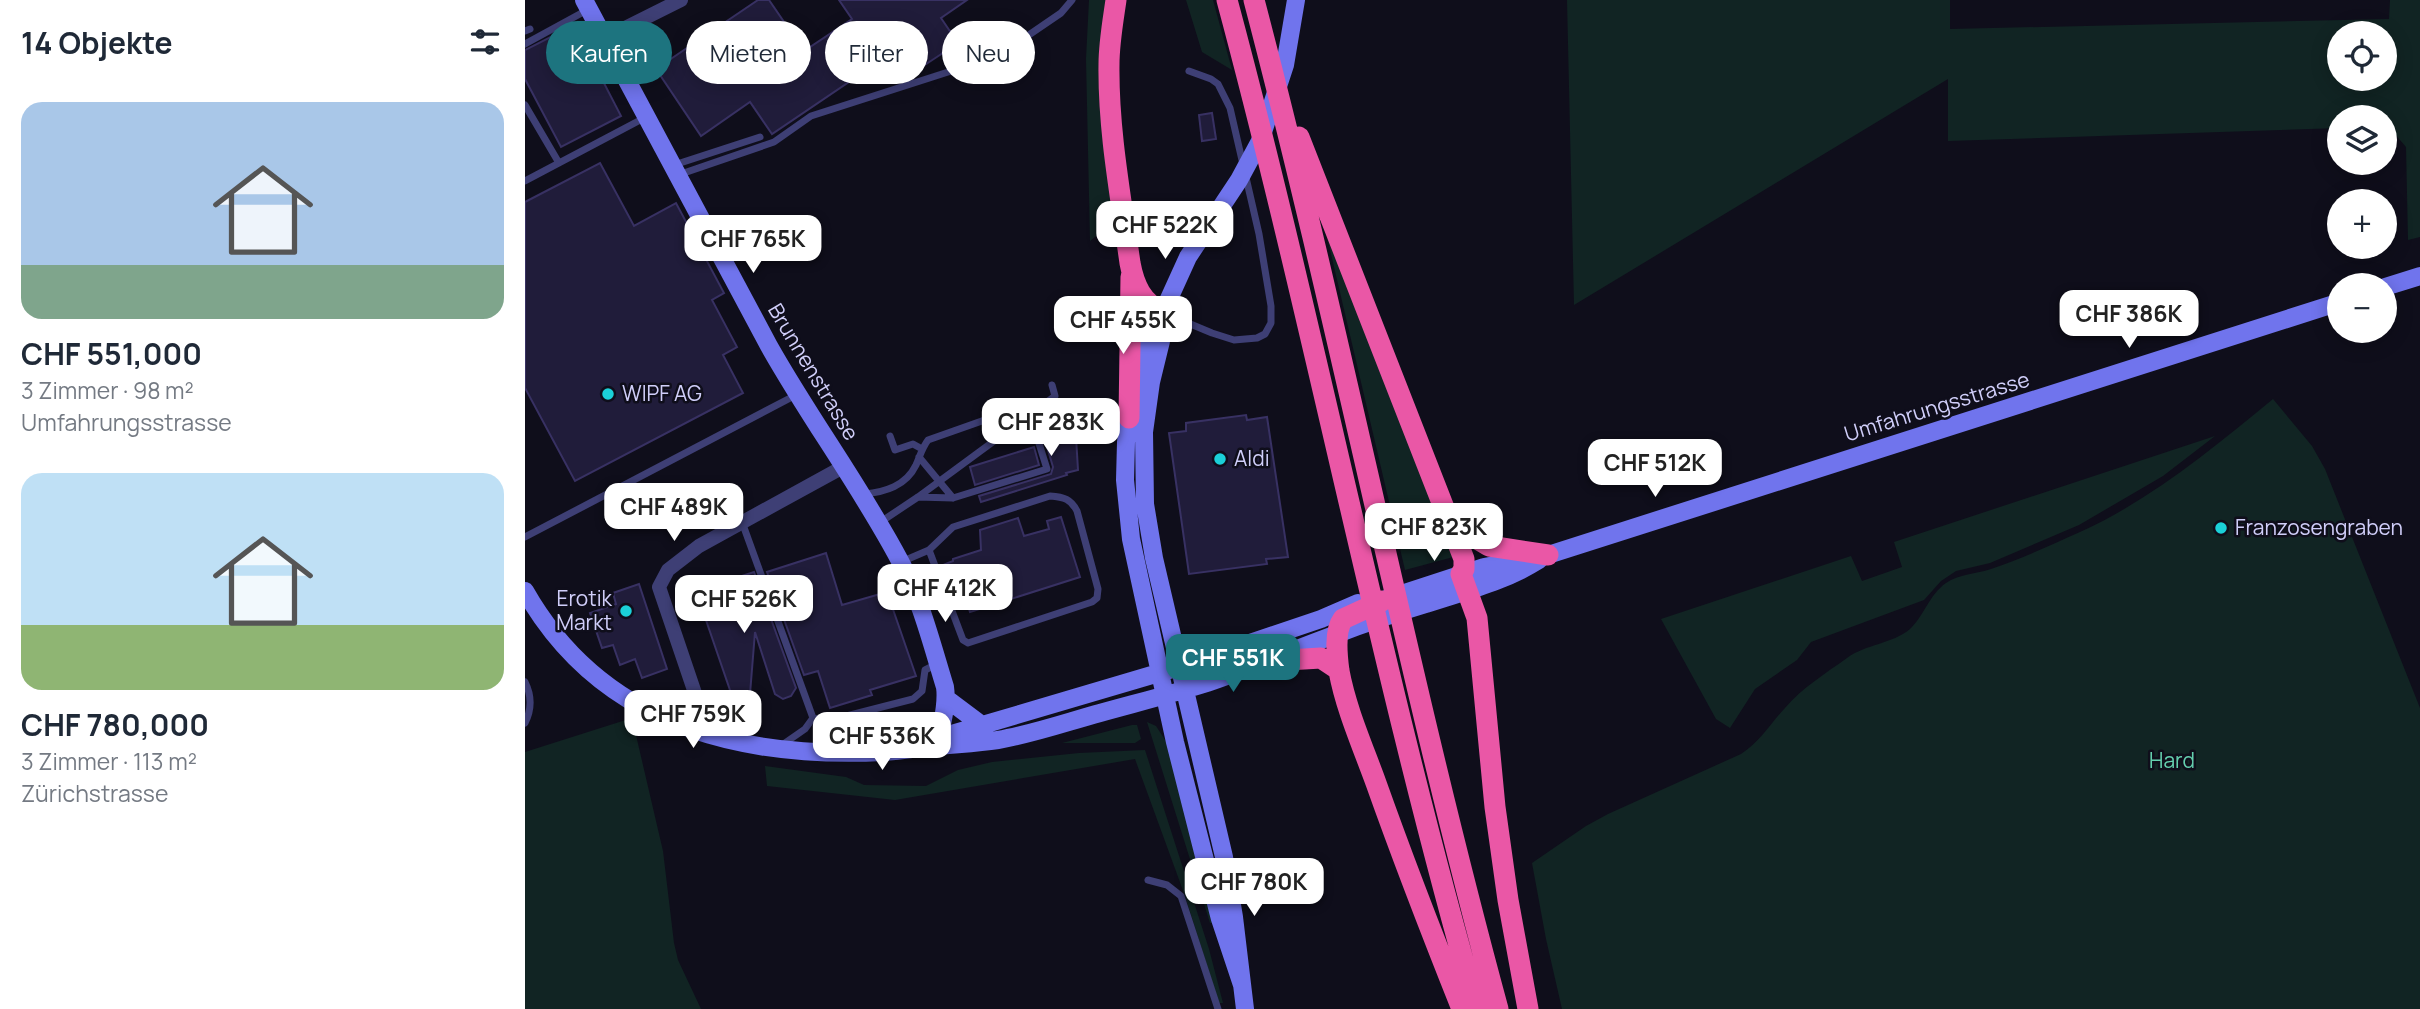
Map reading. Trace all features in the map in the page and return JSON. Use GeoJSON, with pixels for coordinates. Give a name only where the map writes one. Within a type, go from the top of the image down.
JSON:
{"type":"FeatureCollection","features":[{"type":"Feature","properties":{"kind":"highway"},"geometry":{"type":"LineString","coordinates":[[1116,0],[1109,80],[1117,165],[1132,271],[1129,418]]}},
{"type":"Feature","properties":{"kind":"highway"},"geometry":{"type":"LineString","coordinates":[[1227,0],[1260,125],[1411,766],[1476,1009]]}},
{"type":"Feature","properties":{"kind":"highway"},"geometry":{"type":"LineString","coordinates":[[1254,0],[1389,573],[1498,1009]]}},
{"type":"Feature","properties":{"kind":"highway"},"geometry":{"type":"LineString","coordinates":[[1269,57],[1464,559],[1464,583],[1477,618],[1495,807],[1508,900],[1528,1009]]}},
{"type":"Feature","properties":{"kind":"highway"},"geometry":{"type":"LineString","coordinates":[[1132,271],[1145,302],[1163,312]]}},
{"type":"Feature","properties":{"kind":"highway"},"geometry":{"type":"LineString","coordinates":[[1450,523],[1489,546],[1548,555]]}},
{"type":"Feature","properties":{"kind":"highway"},"geometry":{"type":"LineString","coordinates":[[1383,600],[1349,620],[1339,670],[1346,699],[1379,792],[1462,1009]]}},
{"type":"Feature","properties":{"kind":"highway"},"geometry":{"type":"LineString","coordinates":[[1270,661],[1321,658],[1339,670]]}},
{"type":"Feature","properties":{"kind":"main road"},"geometry":{"type":"LineString","coordinates":[[1245,1009],[1224,857],[1184,690],[1170,670],[1132,539],[1125,468],[1129,418],[1147,335],[1163,312],[1188,257],[1239,180],[1260,141],[1286,65],[1296,0]]}},
{"type":"Feature","properties":{"kind":"main road","name":"Brunnenstrasse"},"geometry":{"type":"LineString","coordinates":[[587,4],[596,21]]}},
{"type":"Feature","properties":{"kind":"main road","name":"Brunnenstrasse"},"geometry":{"type":"LineString","coordinates":[[629,84],[796,395],[861,494],[901,562],[914,590],[947,699],[940,726],[939,746]]}},
{"type":"Feature","properties":{"kind":"main road"},"geometry":{"type":"LineString","coordinates":[[2397,283],[2420,276]]}},
{"type":"Feature","properties":{"kind":"main road","name":"Umfahrungsstrasse"},"geometry":{"type":"LineString","coordinates":[[525,592],[543,621],[577,662],[623,698],[673,723],[725,740],[820,753],[880,752],[953,746],[1017,736],[1184,690],[1270,661],[1349,620],[1464,583],[1520,572],[1548,555],[2327,306]]}},
{"type":"Feature","properties":{"kind":"main road"},"geometry":{"type":"LineString","coordinates":[[1163,312],[1161,341],[1146,413],[1143,480],[1170,670],[1166,695],[1175,742],[1220,919],[1242,985]]}},
{"type":"Feature","properties":{"kind":"main road","name":"Umfahrungsstrasse"},"geometry":{"type":"LineString","coordinates":[[1383,600],[1424,595]]}},
{"type":"Feature","properties":{"kind":"main road","name":"Umfahrungsstrasse"},"geometry":{"type":"LineString","coordinates":[[939,746],[952,734],[1170,670],[1321,619],[1349,620]]}},
{"type":"Feature","properties":{"kind":"main road"},"geometry":{"type":"LineString","coordinates":[[947,699],[983,726]]}},
{"type":"Feature","properties":{"kind":"street"},"geometry":{"type":"LineString","coordinates":[[639,21],[681,0]]}},
{"type":"Feature","properties":{"kind":"street"},"geometry":{"type":"LineString","coordinates":[[698,702],[659,587],[668,570],[699,546],[842,467]]}},
{"type":"Feature","properties":{"kind":"lane"},"geometry":{"type":"LineString","coordinates":[[675,170],[773,142],[811,116],[998,56],[1061,13],[1072,0]]}},
{"type":"Feature","properties":{"kind":"lane"},"geometry":{"type":"LineString","coordinates":[[525,44],[587,4]]}},
{"type":"Feature","properties":{"kind":"lane"},"geometry":{"type":"LineString","coordinates":[[1163,312],[1234,340],[1257,338],[1265,334],[1271,323],[1271,306],[1258,234],[1230,108],[1218,84],[1189,71]]}},
{"type":"Feature","properties":{"kind":"lane"},"geometry":{"type":"LineString","coordinates":[[525,104],[559,163]]}},
{"type":"Feature","properties":{"kind":"lane"},"geometry":{"type":"LineString","coordinates":[[525,181],[647,117]]}},
{"type":"Feature","properties":{"kind":"lane"},"geometry":{"type":"LineString","coordinates":[[675,170],[760,137]]}},
{"type":"Feature","properties":{"kind":"lane"},"geometry":{"type":"LineString","coordinates":[[878,523],[918,497],[1055,396],[1052,385]]}},
{"type":"Feature","properties":{"kind":"lane"},"geometry":{"type":"LineString","coordinates":[[525,537],[796,395]]}},
{"type":"Feature","properties":{"kind":"lane"},"geometry":{"type":"LineString","coordinates":[[861,494],[879,493],[904,481],[913,472],[928,440],[1027,405],[1047,469],[953,498],[918,497]]}},
{"type":"Feature","properties":{"kind":"lane"},"geometry":{"type":"LineString","coordinates":[[890,436],[894,450],[913,444],[922,449]]}},
{"type":"Feature","properties":{"kind":"lane"},"geometry":{"type":"LineString","coordinates":[[919,457],[953,498]]}},
{"type":"Feature","properties":{"kind":"lane"},"geometry":{"type":"LineString","coordinates":[[901,562],[929,550],[953,527],[1050,496],[1067,498],[1074,503],[1077,511],[1098,595],[1093,602],[965,642],[929,550]]}},
{"type":"Feature","properties":{"kind":"lane"},"geometry":{"type":"LineString","coordinates":[[742,522],[816,720],[820,753]]}},
{"type":"Feature","properties":{"kind":"lane"},"geometry":{"type":"LineString","coordinates":[[778,749],[816,720],[827,721],[913,699],[922,691],[925,670],[938,664]]}},
{"type":"Feature","properties":{"kind":"lane"},"geometry":{"type":"LineString","coordinates":[[525,682],[531,701],[525,723]]}},
{"type":"Feature","properties":{"kind":"lane"},"geometry":{"type":"LineString","coordinates":[[1148,880],[1175,890],[1185,905],[1218,1009]]}},
{"type":"Feature","properties":{"kind":"green space"},"geometry":{"type":"Polygon","coordinates":[[[1089,0],[1106,0],[1114,222],[1090,241],[1086,59],[1089,0]]]}},
{"type":"Feature","properties":{"kind":"green space"},"geometry":{"type":"Polygon","coordinates":[[[1186,0],[1213,0],[1232,70],[1202,52],[1186,0]]]}},
{"type":"Feature","properties":{"kind":"green space"},"geometry":{"type":"Polygon","coordinates":[[[1567,0],[1950,0],[1950,29],[2389,19],[2390,0],[2420,0],[2420,237],[2408,240],[2406,147],[2397,136],[2397,105],[2327,105],[2327,128],[1948,141],[1948,79],[1574,305],[1567,0]]]}},
{"type":"Feature","properties":{"kind":"green space"},"geometry":{"type":"Polygon","coordinates":[[[1324,224],[1457,556],[1405,570],[1324,224]]]}},
{"type":"Feature","properties":{"kind":"green space","name":"Hard"},"geometry":{"type":"Polygon","coordinates":[[[2273,399],[2312,446],[2325,469],[2420,708],[2420,1009],[1562,1009],[1532,863],[1608,814],[1741,754],[1760,738],[1792,701],[1814,681],[1854,653],[1895,638],[1910,629],[1935,593],[1946,583],[2013,561],[2080,532],[2132,505],[2181,472],[2273,399]]]}},
{"type":"Feature","properties":{"kind":"green space"},"geometry":{"type":"Polygon","coordinates":[[[2215,436],[2163,476],[2079,525],[1990,563],[1956,571],[1941,581],[1924,600],[1811,642],[1797,660],[1755,689],[1730,728],[1716,719],[1661,619],[1851,556],[1862,581],[1902,567],[1894,542],[2215,436]]]}},
{"type":"Feature","properties":{"kind":"green space"},"geometry":{"type":"Polygon","coordinates":[[[632,718],[663,851],[678,960],[701,1009],[525,1009],[525,752],[632,718]]]}},
{"type":"Feature","properties":{"kind":"green space"},"geometry":{"type":"Polygon","coordinates":[[[1147,722],[1156,726],[1169,746],[1214,923],[1210,923],[1147,722]]]}},
{"type":"Feature","properties":{"kind":"green space"},"geometry":{"type":"Polygon","coordinates":[[[1137,725],[1141,739],[1135,743],[1062,743],[1137,725]]]}},
{"type":"Feature","properties":{"kind":"green space"},"geometry":{"type":"Polygon","coordinates":[[[1145,750],[1209,949],[1223,1003],[1219,1003],[1185,896],[1135,759],[895,800],[767,786],[765,766],[846,777],[864,785],[926,786],[958,770],[992,762],[1079,753],[1145,750]]]}},
{"type":"Feature","properties":{"kind":"building"},"geometry":{"type":"Polygon","coordinates":[[[758,0],[769,0],[783,21],[727,21],[758,0]]]}},
{"type":"Feature","properties":{"kind":"building"},"geometry":{"type":"Polygon","coordinates":[[[839,0],[967,0],[941,18],[942,54],[928,63],[928,21],[849,21],[852,19],[839,0]]]}},
{"type":"Feature","properties":{"kind":"building"},"geometry":{"type":"Polygon","coordinates":[[[825,37],[825,84],[846,84],[772,134],[750,102],[701,136],[666,84],[672,84],[672,58],[686,49],[686,84],[811,84],[811,46],[825,37]]]}},
{"type":"Feature","properties":{"kind":"building"},"geometry":{"type":"Polygon","coordinates":[[[546,39],[546,84],[604,84],[621,116],[561,147],[525,79],[525,50],[546,39]]]}},
{"type":"Feature","properties":{"kind":"building"},"geometry":{"type":"Polygon","coordinates":[[[1212,113],[1216,139],[1202,141],[1199,115],[1212,113]]]}},
{"type":"Feature","properties":{"kind":"building"},"geometry":{"type":"Polygon","coordinates":[[[600,163],[634,226],[676,203],[724,293],[712,300],[737,347],[723,355],[743,393],[575,481],[525,388],[525,202],[600,163]]]}},
{"type":"Feature","properties":{"kind":"building"},"geometry":{"type":"Polygon","coordinates":[[[1246,415],[1247,420],[1267,417],[1288,557],[1266,559],[1267,564],[1189,574],[1169,433],[1186,431],[1186,423],[1246,415]]]}},
{"type":"Feature","properties":{"kind":"building"},"geometry":{"type":"Polygon","coordinates":[[[1075,420],[1078,470],[981,502],[979,496],[1051,474],[1053,467],[1042,430],[1075,420]]]}},
{"type":"Feature","properties":{"kind":"building"},"geometry":{"type":"Polygon","coordinates":[[[1034,447],[1039,465],[975,485],[970,467],[1034,447]]]}},
{"type":"Feature","properties":{"kind":"building"},"geometry":{"type":"Polygon","coordinates":[[[1061,517],[1080,577],[970,612],[962,588],[952,592],[943,565],[981,550],[980,530],[1018,518],[1024,536],[1049,529],[1047,521],[1061,517]]]}},
{"type":"Feature","properties":{"kind":"building"},"geometry":{"type":"Polygon","coordinates":[[[826,553],[842,605],[887,592],[916,676],[870,690],[872,695],[830,708],[818,671],[804,675],[767,572],[826,553]]]}},
{"type":"Feature","properties":{"kind":"building"},"geometry":{"type":"Polygon","coordinates":[[[754,572],[796,688],[791,696],[783,699],[775,694],[755,632],[750,694],[744,699],[735,698],[696,591],[754,572]]]}},
{"type":"Feature","properties":{"kind":"building"},"geometry":{"type":"Polygon","coordinates":[[[639,584],[667,669],[642,678],[635,659],[620,665],[613,645],[602,648],[590,613],[616,604],[613,593],[639,584]]]}},
{"type":"Feature","properties":{"kind":"place","name":"WIPF AG"},"geometry":{"type":"Point","coordinates":[608,394]}},
{"type":"Feature","properties":{"kind":"place","name":"Aldi"},"geometry":{"type":"Point","coordinates":[1220,459]}},
{"type":"Feature","properties":{"kind":"place","name":"Franzosengraben"},"geometry":{"type":"Point","coordinates":[2221,528]}},
{"type":"Feature","properties":{"kind":"place","name":"Erotik Markt"},"geometry":{"type":"Point","coordinates":[626,611]}}]}
